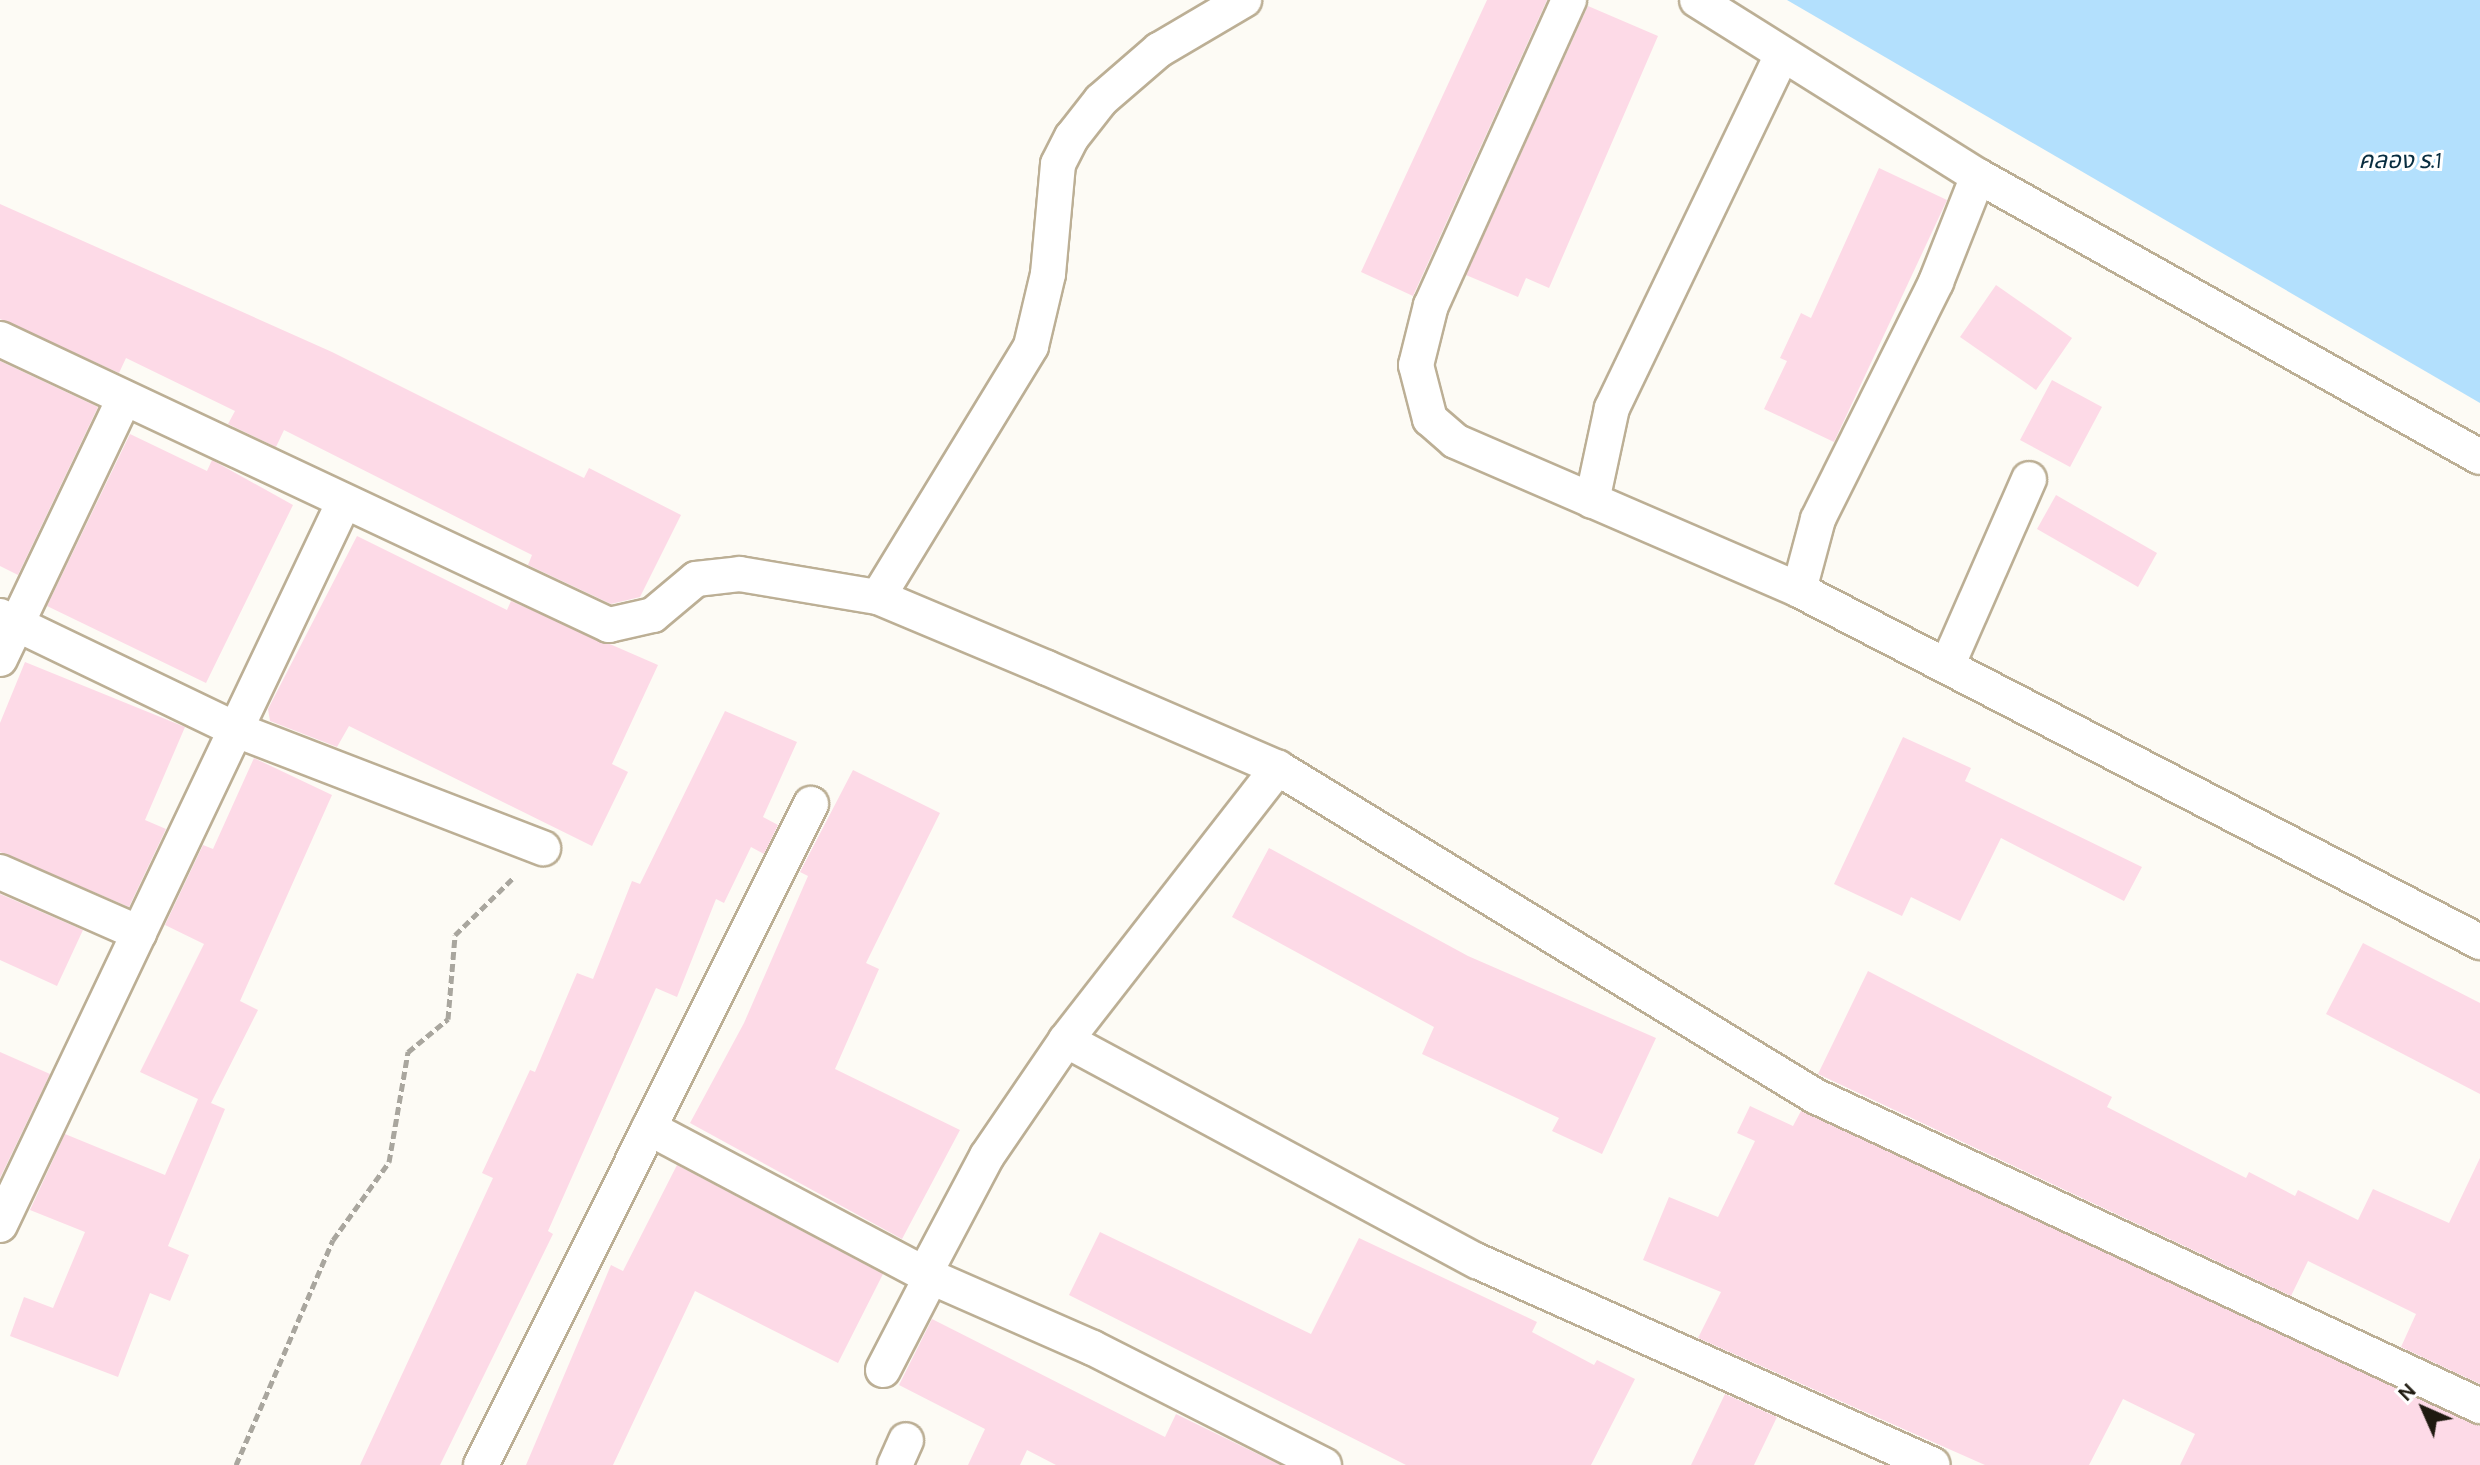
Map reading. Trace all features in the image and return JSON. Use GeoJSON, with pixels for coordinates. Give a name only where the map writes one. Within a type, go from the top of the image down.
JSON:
{"type":"FeatureCollection","features":[{"type":"Feature","properties":{"kind":"street"},"geometry":{"type":"LineString","coordinates":[[878,597],[1031,346],[1048,274],[1058,164],[1072,137],[1101,100],[1159,50],[1244,0]]}},
{"type":"Feature","properties":{"kind":"street"},"geometry":{"type":"LineString","coordinates":[[1569,0],[1431,305],[1416,387],[1430,419],[1455,441],[1799,590],[2480,942]]}},
{"type":"Feature","properties":{"kind":"street"},"geometry":{"type":"LineString","coordinates":[[1697,0],[1978,176],[2480,457]]}},
{"type":"Feature","properties":{"kind":"street"},"geometry":{"type":"LineString","coordinates":[[1592,501],[1612,408],[1782,55]]}},
{"type":"Feature","properties":{"kind":"street"},"geometry":{"type":"LineString","coordinates":[[1799,590],[1818,519],[1936,282],[1978,176]]}},
{"type":"Feature","properties":{"kind":"street"},"geometry":{"type":"LineString","coordinates":[[0,339],[609,625],[653,615],[696,579],[740,574],[878,597],[1278,768],[1815,1096],[2480,1406]]}},
{"type":"Feature","properties":{"kind":"street"},"geometry":{"type":"LineString","coordinates":[[0,659],[8,620],[124,399]]}},
{"type":"Feature","properties":{"kind":"street"},"geometry":{"type":"LineString","coordinates":[[1947,666],[2029,479]]}},
{"type":"Feature","properties":{"kind":"street"},"geometry":{"type":"LineString","coordinates":[[0,1225],[239,731],[344,502]]}},
{"type":"Feature","properties":{"kind":"street"},"geometry":{"type":"LineString","coordinates":[[8,620],[239,731],[543,848]]}},
{"type":"Feature","properties":{"kind":"street"},"geometry":{"type":"LineString","coordinates":[[883,1370],[987,1156],[1066,1040],[1278,768]]}},
{"type":"Feature","properties":{"kind":"street"},"geometry":{"type":"LineString","coordinates":[[481,1465],[811,804]]}},
{"type":"Feature","properties":{"kind":"street"},"geometry":{"type":"LineString","coordinates":[[0,872],[139,933]]}},
{"type":"Feature","properties":{"kind":"street"},"geometry":{"type":"LineString","coordinates":[[1066,1040],[1477,1261],[1932,1465]]}},
{"type":"Feature","properties":{"kind":"street"},"geometry":{"type":"LineString","coordinates":[[649,1128],[928,1275],[1093,1348],[1324,1465]]}},
{"type":"Feature","properties":{"kind":"path"},"geometry":{"type":"LineString","coordinates":[[236,1465],[333,1240],[389,1162],[408,1052],[448,1019],[455,935],[543,848]]}},
{"type":"Feature","properties":{"kind":"water","name":"คลอง ร.1"},"geometry":{"type":"Polygon","coordinates":[[[1787,0],[2480,0],[2480,403],[1787,0]]]}},
{"type":"Feature","properties":{"kind":"building"},"geometry":{"type":"Polygon","coordinates":[[[1487,0],[1547,0],[1413,296],[1361,272],[1487,0]]]}},
{"type":"Feature","properties":{"kind":"building"},"geometry":{"type":"Polygon","coordinates":[[[1588,6],[1658,36],[1549,288],[1526,278],[1518,297],[1466,275],[1588,6]]]}},
{"type":"Feature","properties":{"kind":"building"},"geometry":{"type":"Polygon","coordinates":[[[1879,168],[1947,200],[1834,442],[1764,409],[1787,361],[1780,358],[1801,313],[1811,318],[1879,168]]]}},
{"type":"Feature","properties":{"kind":"building"},"geometry":{"type":"Polygon","coordinates":[[[0,204],[332,352],[584,478],[589,468],[681,515],[640,597],[611,604],[528,565],[532,555],[284,430],[276,447],[228,424],[235,411],[126,358],[119,373],[0,319],[0,204]]]}},
{"type":"Feature","properties":{"kind":"building"},"geometry":{"type":"Polygon","coordinates":[[[1996,285],[2072,338],[2036,390],[1960,337],[1996,285]]]}},
{"type":"Feature","properties":{"kind":"building"},"geometry":{"type":"Polygon","coordinates":[[[0,361],[98,407],[18,575],[0,566],[0,361]]]}},
{"type":"Feature","properties":{"kind":"building"},"geometry":{"type":"Polygon","coordinates":[[[2052,380],[2102,407],[2070,467],[2020,440],[2052,380]]]}},
{"type":"Feature","properties":{"kind":"building"},"geometry":{"type":"Polygon","coordinates":[[[130,434],[207,471],[212,460],[293,505],[206,683],[47,606],[130,434]]]}},
{"type":"Feature","properties":{"kind":"building"},"geometry":{"type":"Polygon","coordinates":[[[2056,495],[2157,553],[2138,587],[2037,529],[2056,495]]]}},
{"type":"Feature","properties":{"kind":"building"},"geometry":{"type":"Polygon","coordinates":[[[357,536],[507,610],[511,601],[658,665],[612,764],[628,772],[592,846],[349,726],[337,747],[270,721],[268,709],[357,536]]]}},
{"type":"Feature","properties":{"kind":"building"},"geometry":{"type":"Polygon","coordinates":[[[25,662],[185,727],[145,820],[166,829],[129,907],[0,852],[0,723],[25,662]]]}},
{"type":"Feature","properties":{"kind":"building"},"geometry":{"type":"Polygon","coordinates":[[[725,711],[797,742],[763,817],[778,825],[764,854],[751,847],[724,903],[716,899],[677,997],[656,988],[548,1231],[553,1234],[440,1465],[360,1465],[493,1178],[482,1173],[530,1070],[535,1072],[577,973],[593,979],[632,881],[640,884],[725,711]]]}},
{"type":"Feature","properties":{"kind":"building"},"geometry":{"type":"Polygon","coordinates":[[[1903,737],[1971,768],[1965,781],[2142,867],[2124,901],[2001,838],[1960,921],[1911,897],[1902,916],[1834,884],[1903,737]]]}},
{"type":"Feature","properties":{"kind":"building"},"geometry":{"type":"Polygon","coordinates":[[[254,758],[332,795],[240,1001],[258,1010],[211,1103],[225,1109],[168,1246],[189,1255],[170,1301],[150,1293],[118,1377],[10,1336],[24,1297],[53,1308],[85,1232],[30,1210],[65,1134],[165,1175],[198,1099],[140,1072],[204,944],[165,925],[203,845],[213,849],[254,758]]]}},
{"type":"Feature","properties":{"kind":"building"},"geometry":{"type":"Polygon","coordinates":[[[853,770],[940,813],[866,963],[879,969],[835,1069],[960,1130],[902,1239],[690,1123],[744,1023],[808,876],[800,872],[853,770]]]}},
{"type":"Feature","properties":{"kind":"building"},"geometry":{"type":"Polygon","coordinates":[[[1269,848],[1468,956],[1656,1038],[1602,1154],[1552,1131],[1559,1118],[1422,1054],[1434,1027],[1232,917],[1269,848]]]}},
{"type":"Feature","properties":{"kind":"building"},"geometry":{"type":"Polygon","coordinates":[[[0,894],[83,930],[57,986],[0,960],[0,894]]]}},
{"type":"Feature","properties":{"kind":"building"},"geometry":{"type":"Polygon","coordinates":[[[2363,943],[2480,1003],[2480,1094],[2326,1014],[2363,943]]]}},
{"type":"Feature","properties":{"kind":"building"},"geometry":{"type":"Polygon","coordinates":[[[1868,971],[2112,1097],[2107,1107],[2246,1178],[2249,1172],[2295,1196],[2298,1190],[2358,1220],[2373,1189],[2449,1223],[2480,1158],[2480,1384],[2401,1347],[2416,1314],[2308,1261],[2291,1296],[1818,1074],[1868,971]]]}},
{"type":"Feature","properties":{"kind":"building"},"geometry":{"type":"Polygon","coordinates":[[[0,1052],[50,1074],[0,1178],[0,1052]]]}},
{"type":"Feature","properties":{"kind":"building"},"geometry":{"type":"Polygon","coordinates":[[[1750,1106],[1793,1126],[1801,1111],[2480,1426],[2480,1465],[2180,1465],[2195,1434],[2123,1399],[2089,1465],[1985,1465],[1698,1338],[1721,1292],[1643,1260],[1669,1197],[1718,1217],[1755,1141],[1737,1133],[1750,1106]]]}},
{"type":"Feature","properties":{"kind":"building"},"geometry":{"type":"Polygon","coordinates":[[[677,1165],[883,1274],[838,1363],[695,1291],[613,1465],[526,1465],[611,1265],[623,1271],[677,1165]]]}},
{"type":"Feature","properties":{"kind":"building"},"geometry":{"type":"Polygon","coordinates":[[[1100,1232],[1311,1334],[1359,1238],[1537,1322],[1532,1332],[1594,1365],[1597,1360],[1635,1379],[1591,1465],[1406,1465],[1069,1295],[1100,1232]]]}},
{"type":"Feature","properties":{"kind":"building"},"geometry":{"type":"Polygon","coordinates":[[[932,1319],[1165,1437],[1176,1414],[1280,1465],[1056,1465],[1027,1450],[1020,1465],[968,1465],[985,1429],[899,1385],[932,1319]]]}},
{"type":"Feature","properties":{"kind":"building"},"geometry":{"type":"Polygon","coordinates":[[[1725,1394],[1777,1417],[1754,1465],[1691,1465],[1725,1394]]]}}]}
